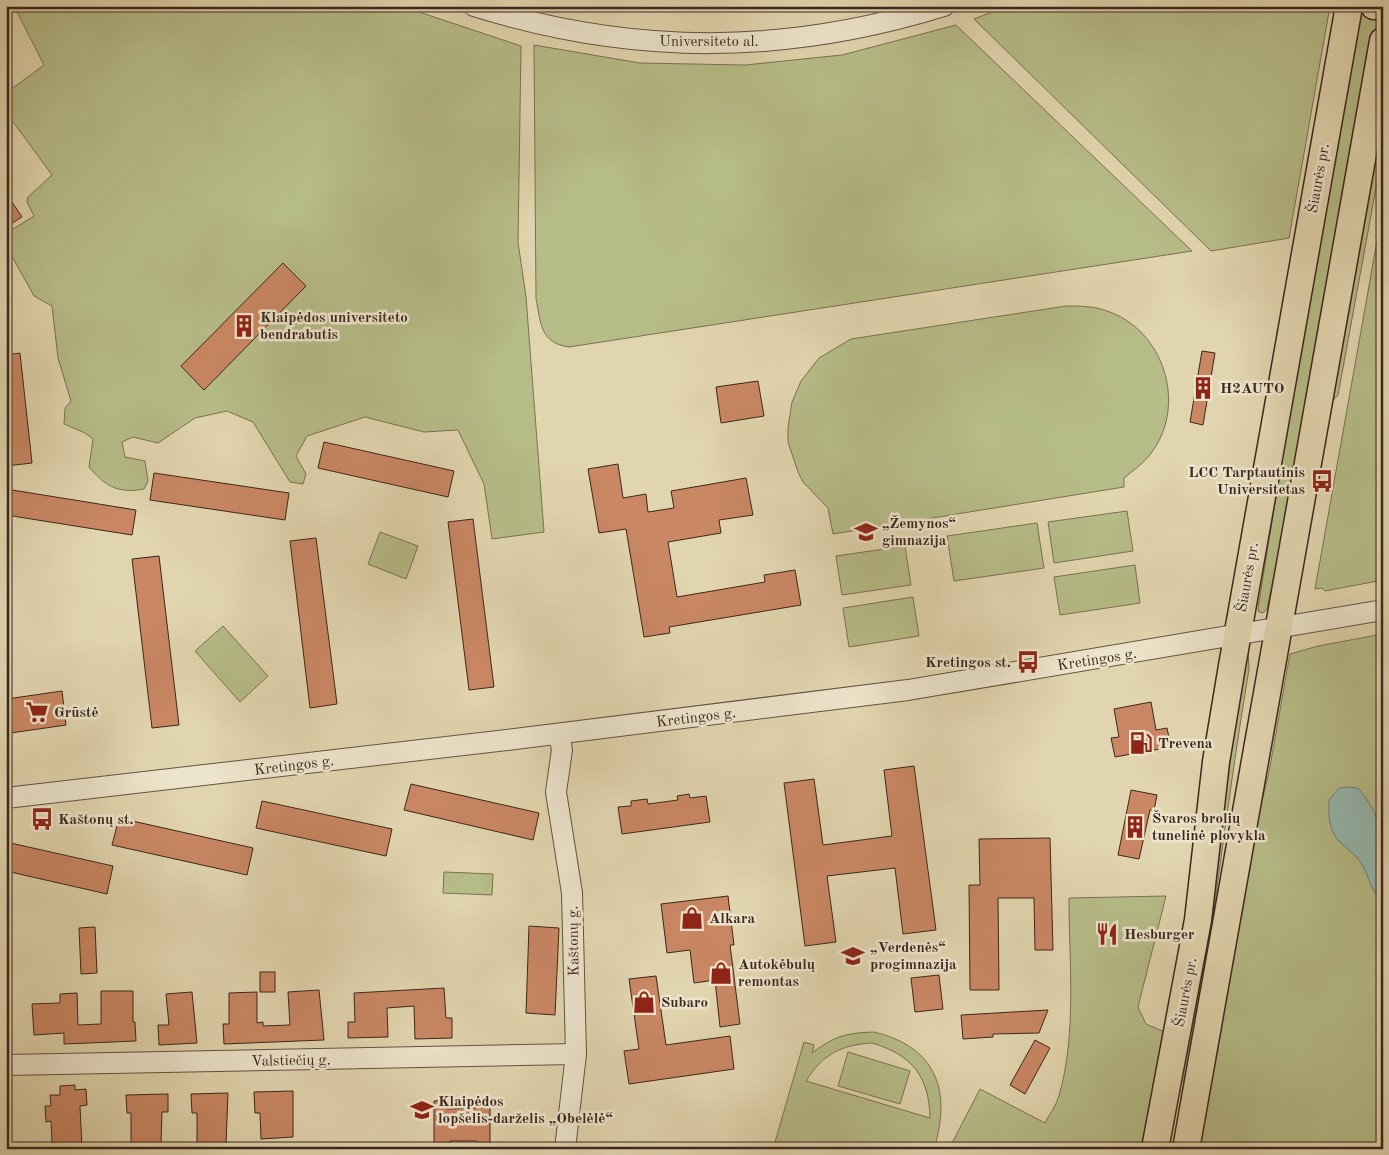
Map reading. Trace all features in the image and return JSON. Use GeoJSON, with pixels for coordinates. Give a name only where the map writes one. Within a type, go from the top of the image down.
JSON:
{"type":"FeatureCollection","features":[{"type":"Feature","properties":{"kind":"main road","name":"Šiaurės pr."},"geometry":{"type":"LineString","coordinates":[[1154,1149],[1198,920],[1216,762],[1349,6]]}},
{"type":"Feature","properties":{"kind":"main road"},"geometry":{"type":"LineString","coordinates":[[1374,6],[1383,6]]}},
{"type":"Feature","properties":{"kind":"main road","name":"Šiaurės pr."},"geometry":{"type":"LineString","coordinates":[[1186,1149],[1383,41]]}},
{"type":"Feature","properties":{"kind":"main road"},"geometry":{"type":"LineString","coordinates":[[1165,1096],[1176,1094],[1188,1096],[1194,1106]]}},
{"type":"Feature","properties":{"kind":"street","name":"Universiteto al."},"geometry":{"type":"LineString","coordinates":[[474,6],[580,32],[646,40],[705,44],[760,42],[827,35],[879,25],[944,6]]}},
{"type":"Feature","properties":{"kind":"street","name":"Kretingos g."},"geometry":{"type":"LineString","coordinates":[[6,798],[559,734],[908,690],[1383,610]]}},
{"type":"Feature","properties":{"kind":"street","name":"Kaštonų g."},"geometry":{"type":"LineString","coordinates":[[559,734],[562,750],[556,792],[572,893],[576,1054],[565,1149]]}},
{"type":"Feature","properties":{"kind":"street","name":"Valstiečių g."},"geometry":{"type":"LineString","coordinates":[[6,1065],[576,1054]]}},
{"type":"Feature","properties":{"kind":"green space"},"geometry":{"type":"Polygon","coordinates":[[[14,6],[401,6],[521,46],[518,242],[526,297],[544,532],[492,539],[484,484],[458,430],[424,432],[365,417],[307,436],[296,456],[306,474],[303,484],[290,482],[253,422],[227,411],[195,418],[158,443],[133,437],[122,442],[125,457],[145,461],[148,481],[144,489],[119,489],[107,484],[95,474],[89,467],[93,439],[85,433],[64,424],[65,408],[71,401],[58,358],[52,306],[34,296],[8,249],[7,238],[10,231],[34,216],[27,202],[28,197],[52,175],[6,112],[6,93],[44,65],[14,6]]]}},
{"type":"Feature","properties":{"kind":"green space"},"geometry":{"type":"Polygon","coordinates":[[[1007,6],[1330,6],[1289,238],[1211,251],[974,19],[1007,6]]]}},
{"type":"Feature","properties":{"kind":"green space"},"geometry":{"type":"Polygon","coordinates":[[[1357,12],[1378,17],[1281,541],[1267,609],[1263,613],[1259,612],[1258,608],[1280,472],[1285,410],[1357,12]]]}},
{"type":"Feature","properties":{"kind":"green space"},"geometry":{"type":"Polygon","coordinates":[[[956,25],[1192,251],[569,347],[559,345],[547,336],[541,324],[536,299],[534,45],[640,63],[745,65],[842,55],[956,25]]]}},
{"type":"Feature","properties":{"kind":"green space"},"geometry":{"type":"Polygon","coordinates":[[[1383,102],[1383,150],[1338,395],[1328,406],[1383,102]]]}},
{"type":"Feature","properties":{"kind":"green space"},"geometry":{"type":"Polygon","coordinates":[[[1383,226],[1383,580],[1325,591],[1322,588],[1315,589],[1379,230],[1383,226]]]}},
{"type":"Feature","properties":{"kind":"green space"},"geometry":{"type":"Polygon","coordinates":[[[1066,306],[1097,308],[1127,321],[1143,334],[1156,351],[1164,371],[1168,391],[1168,412],[1162,433],[1149,456],[1124,478],[1124,487],[833,534],[828,508],[803,482],[788,442],[792,402],[801,381],[819,358],[851,339],[1066,306]]]}},
{"type":"Feature","properties":{"kind":"green space"},"geometry":{"type":"Polygon","coordinates":[[[1127,511],[1133,551],[1054,563],[1048,522],[1127,511]]]}},
{"type":"Feature","properties":{"kind":"green space"},"geometry":{"type":"Polygon","coordinates":[[[1037,523],[1044,568],[954,581],[947,536],[1037,523]]]}},
{"type":"Feature","properties":{"kind":"green space"},"geometry":{"type":"Polygon","coordinates":[[[380,532],[418,546],[406,579],[368,564],[380,532]]]}},
{"type":"Feature","properties":{"kind":"green space"},"geometry":{"type":"Polygon","coordinates":[[[905,546],[911,585],[842,595],[836,556],[905,546]]]}},
{"type":"Feature","properties":{"kind":"green space"},"geometry":{"type":"Polygon","coordinates":[[[1135,565],[1140,603],[1060,615],[1054,577],[1135,565]]]}},
{"type":"Feature","properties":{"kind":"green space"},"geometry":{"type":"Polygon","coordinates":[[[913,597],[919,636],[849,647],[843,608],[913,597]]]}},
{"type":"Feature","properties":{"kind":"green space"},"geometry":{"type":"Polygon","coordinates":[[[223,626],[268,676],[240,702],[195,651],[223,626]]]}},
{"type":"Feature","properties":{"kind":"green space"},"geometry":{"type":"Polygon","coordinates":[[[1383,634],[1383,1149],[1196,1149],[1247,862],[1269,772],[1290,654],[1318,646],[1383,634]]]}},
{"type":"Feature","properties":{"kind":"green space"},"geometry":{"type":"Polygon","coordinates":[[[1245,650],[1248,651],[1249,669],[1189,1083],[1178,1081],[1245,650]]]}},
{"type":"Feature","properties":{"kind":"green space"},"geometry":{"type":"Polygon","coordinates":[[[444,872],[493,874],[492,895],[443,893],[444,872]]]}},
{"type":"Feature","properties":{"kind":"green space"},"geometry":{"type":"Polygon","coordinates":[[[1166,896],[1138,1007],[1146,1024],[1167,1033],[1142,1149],[949,1149],[980,1089],[1045,1123],[1056,1103],[1065,1072],[1070,1023],[1069,898],[1166,896]]]}},
{"type":"Feature","properties":{"kind":"green space"},"geometry":{"type":"Polygon","coordinates":[[[874,1032],[895,1039],[912,1048],[925,1060],[934,1074],[939,1090],[941,1108],[934,1149],[773,1149],[804,1042],[814,1045],[812,1053],[841,1036],[874,1032]],[[872,1043],[842,1049],[819,1064],[806,1081],[930,1118],[926,1090],[916,1069],[898,1054],[872,1043]]]}},
{"type":"Feature","properties":{"kind":"green space"},"geometry":{"type":"Polygon","coordinates":[[[848,1052],[910,1071],[900,1104],[838,1086],[848,1052]]]}},
{"type":"Feature","properties":{"kind":"water"},"geometry":{"type":"Polygon","coordinates":[[[1339,788],[1358,788],[1368,801],[1380,828],[1383,855],[1383,902],[1372,887],[1360,862],[1337,839],[1332,829],[1329,817],[1329,800],[1339,788]]]}},
{"type":"Feature","properties":{"kind":"building"},"geometry":{"type":"Polygon","coordinates":[[[6,193],[22,217],[6,227],[6,193]]]}},
{"type":"Feature","properties":{"kind":"building","name":"Klaipėdos universiteto bendrabutis"},"geometry":{"type":"Polygon","coordinates":[[[283,263],[306,286],[204,390],[181,366],[283,263]]]}},
{"type":"Feature","properties":{"kind":"building","name":"H2AUTO"},"geometry":{"type":"Polygon","coordinates":[[[1202,351],[1215,353],[1203,425],[1190,422],[1202,351]]]}},
{"type":"Feature","properties":{"kind":"building"},"geometry":{"type":"Polygon","coordinates":[[[20,353],[32,463],[6,466],[6,355],[20,353]]]}},
{"type":"Feature","properties":{"kind":"building"},"geometry":{"type":"Polygon","coordinates":[[[758,381],[764,416],[721,423],[716,387],[758,381]]]}},
{"type":"Feature","properties":{"kind":"building"},"geometry":{"type":"Polygon","coordinates":[[[324,442],[454,471],[448,497],[318,468],[324,442]]]}},
{"type":"Feature","properties":{"kind":"building"},"geometry":{"type":"Polygon","coordinates":[[[618,464],[623,498],[646,494],[648,512],[674,508],[671,491],[746,478],[753,515],[719,520],[721,533],[668,542],[677,597],[765,582],[764,575],[795,570],[801,605],[669,627],[670,633],[644,637],[626,529],[599,533],[588,469],[618,464]]]}},
{"type":"Feature","properties":{"kind":"building"},"geometry":{"type":"Polygon","coordinates":[[[154,473],[289,493],[285,520],[150,500],[154,473]]]}},
{"type":"Feature","properties":{"kind":"building"},"geometry":{"type":"Polygon","coordinates":[[[6,489],[136,510],[132,535],[6,515],[6,489]]]}},
{"type":"Feature","properties":{"kind":"building"},"geometry":{"type":"Polygon","coordinates":[[[473,519],[494,687],[469,690],[448,522],[473,519]]]}},
{"type":"Feature","properties":{"kind":"building"},"geometry":{"type":"Polygon","coordinates":[[[316,538],[337,704],[310,708],[290,541],[316,538]]]}},
{"type":"Feature","properties":{"kind":"building"},"geometry":{"type":"Polygon","coordinates":[[[159,556],[179,725],[152,728],[132,559],[159,556]]]}},
{"type":"Feature","properties":{"kind":"building","name":"Grūstė"},"geometry":{"type":"Polygon","coordinates":[[[62,691],[66,725],[11,733],[7,699],[62,691]]]}},
{"type":"Feature","properties":{"kind":"building"},"geometry":{"type":"Polygon","coordinates":[[[1151,702],[1156,730],[1167,728],[1171,747],[1115,757],[1111,738],[1119,737],[1114,709],[1151,702]]]}},
{"type":"Feature","properties":{"kind":"building"},"geometry":{"type":"Polygon","coordinates":[[[914,766],[936,930],[903,934],[895,868],[827,876],[836,942],[805,946],[784,783],[814,779],[823,845],[892,836],[884,770],[914,766]]]}},
{"type":"Feature","properties":{"kind":"building"},"geometry":{"type":"Polygon","coordinates":[[[411,784],[539,813],[533,840],[404,810],[411,784]]]}},
{"type":"Feature","properties":{"kind":"building","name":"Švaros brolių tunelinė plovykla"},"geometry":{"type":"Polygon","coordinates":[[[1131,790],[1157,795],[1154,810],[1150,810],[1139,859],[1118,855],[1131,790]]]}},
{"type":"Feature","properties":{"kind":"building"},"geometry":{"type":"Polygon","coordinates":[[[689,794],[690,798],[706,796],[710,822],[622,834],[618,807],[631,806],[631,801],[647,799],[648,804],[678,800],[677,796],[689,794]]]}},
{"type":"Feature","properties":{"kind":"building"},"geometry":{"type":"Polygon","coordinates":[[[262,801],[392,829],[386,856],[256,828],[262,801]]]}},
{"type":"Feature","properties":{"kind":"building"},"geometry":{"type":"Polygon","coordinates":[[[119,818],[253,848],[247,875],[112,845],[119,818]]]}},
{"type":"Feature","properties":{"kind":"building"},"geometry":{"type":"Polygon","coordinates":[[[1050,838],[1053,950],[1035,950],[1034,898],[998,898],[999,990],[970,990],[969,885],[980,885],[979,839],[1050,838]]]}},
{"type":"Feature","properties":{"kind":"building"},"geometry":{"type":"Polygon","coordinates":[[[6,842],[113,866],[107,894],[6,871],[6,842]]]}},
{"type":"Feature","properties":{"kind":"building"},"geometry":{"type":"Polygon","coordinates":[[[728,896],[734,945],[730,945],[740,1024],[720,1027],[715,980],[694,983],[690,950],[667,953],[661,904],[728,896]]]}},
{"type":"Feature","properties":{"kind":"building"},"geometry":{"type":"Polygon","coordinates":[[[529,926],[559,928],[555,1015],[526,1013],[529,926]]]}},
{"type":"Feature","properties":{"kind":"building"},"geometry":{"type":"Polygon","coordinates":[[[95,927],[97,973],[81,974],[79,928],[95,927]]]}},
{"type":"Feature","properties":{"kind":"building"},"geometry":{"type":"Polygon","coordinates":[[[260,972],[275,972],[275,992],[260,992],[260,972]]]}},
{"type":"Feature","properties":{"kind":"building"},"geometry":{"type":"Polygon","coordinates":[[[939,975],[943,1009],[915,1012],[911,978],[939,975]]]}},
{"type":"Feature","properties":{"kind":"building"},"geometry":{"type":"Polygon","coordinates":[[[656,976],[666,1045],[730,1036],[734,1069],[629,1084],[624,1051],[639,1049],[629,979],[656,976]]]}},
{"type":"Feature","properties":{"kind":"building"},"geometry":{"type":"Polygon","coordinates":[[[444,988],[446,1018],[452,1018],[452,1038],[415,1039],[414,1006],[387,1008],[388,1037],[348,1038],[348,1022],[355,1022],[354,993],[444,988]]]}},
{"type":"Feature","properties":{"kind":"building"},"geometry":{"type":"Polygon","coordinates":[[[319,990],[324,1040],[224,1044],[223,1024],[229,1024],[229,993],[257,992],[257,1023],[263,1022],[263,1026],[290,1025],[288,992],[319,990]]]}},
{"type":"Feature","properties":{"kind":"building"},"geometry":{"type":"Polygon","coordinates":[[[101,991],[133,991],[133,1022],[135,1022],[136,1041],[64,1044],[64,1033],[34,1035],[32,1004],[60,1003],[60,994],[77,993],[78,1025],[101,1024],[101,991]]]}},
{"type":"Feature","properties":{"kind":"building"},"geometry":{"type":"Polygon","coordinates":[[[192,992],[197,1043],[159,1045],[158,1025],[169,1025],[166,994],[192,992]]]}},
{"type":"Feature","properties":{"kind":"building"},"geometry":{"type":"Polygon","coordinates":[[[1048,1010],[1039,1033],[993,1034],[993,1037],[963,1039],[961,1015],[1048,1010]]]}},
{"type":"Feature","properties":{"kind":"building"},"geometry":{"type":"Polygon","coordinates":[[[1035,1040],[1050,1048],[1025,1094],[1010,1085],[1035,1040]]]}},
{"type":"Feature","properties":{"kind":"building"},"geometry":{"type":"Polygon","coordinates":[[[75,1085],[75,1090],[86,1089],[87,1105],[80,1106],[82,1149],[56,1149],[56,1143],[52,1143],[51,1121],[46,1122],[45,1106],[51,1106],[50,1095],[60,1095],[60,1086],[75,1085]]]}},
{"type":"Feature","properties":{"kind":"building"},"geometry":{"type":"Polygon","coordinates":[[[293,1091],[293,1137],[261,1139],[260,1113],[255,1113],[254,1092],[293,1091]]]}},
{"type":"Feature","properties":{"kind":"building"},"geometry":{"type":"Polygon","coordinates":[[[228,1093],[226,1144],[197,1144],[197,1113],[192,1113],[191,1094],[228,1093]]]}},
{"type":"Feature","properties":{"kind":"building"},"geometry":{"type":"Polygon","coordinates":[[[168,1094],[168,1112],[162,1112],[161,1145],[131,1144],[131,1113],[127,1113],[126,1095],[168,1094]]]}},
{"type":"Feature","properties":{"kind":"building"},"geometry":{"type":"Polygon","coordinates":[[[447,1100],[447,1109],[476,1108],[476,1100],[490,1100],[490,1149],[478,1149],[477,1141],[450,1141],[450,1149],[434,1149],[434,1101],[447,1100]]]}},
{"type":"Feature","properties":{"kind":"place","name":"Klaipėdos universiteto bendrabutis"},"geometry":{"type":"Point","coordinates":[244,326]}},
{"type":"Feature","properties":{"kind":"place","name":"H2AUTO"},"geometry":{"type":"Point","coordinates":[1203,388]}},
{"type":"Feature","properties":{"kind":"place","name":"LCC Tarptautinis Universitetas"},"geometry":{"type":"Point","coordinates":[1322,481]}},
{"type":"Feature","properties":{"kind":"place","name":"„Žemynos“ gimnazija"},"geometry":{"type":"Point","coordinates":[866,532]}},
{"type":"Feature","properties":{"kind":"place","name":"Kretingos st."},"geometry":{"type":"Point","coordinates":[1028,662]}},
{"type":"Feature","properties":{"kind":"place","name":"Grūstė"},"geometry":{"type":"Point","coordinates":[37,712]}},
{"type":"Feature","properties":{"kind":"place","name":"Trevena"},"geometry":{"type":"Point","coordinates":[1141,743]}},
{"type":"Feature","properties":{"kind":"place","name":"Kaštonų st."},"geometry":{"type":"Point","coordinates":[42,819]}},
{"type":"Feature","properties":{"kind":"place","name":"Švaros brolių tunelinė plovykla"},"geometry":{"type":"Point","coordinates":[1135,827]}},
{"type":"Feature","properties":{"kind":"place","name":"Alkara"},"geometry":{"type":"Point","coordinates":[692,918]}},
{"type":"Feature","properties":{"kind":"place","name":"Hesburger"},"geometry":{"type":"Point","coordinates":[1107,934]}},
{"type":"Feature","properties":{"kind":"place","name":"„Verdenės“ progimnazija"},"geometry":{"type":"Point","coordinates":[853,956]}},
{"type":"Feature","properties":{"kind":"place","name":"Autokėbulų remontas"},"geometry":{"type":"Point","coordinates":[721,973]}},
{"type":"Feature","properties":{"kind":"place","name":"Subaro"},"geometry":{"type":"Point","coordinates":[644,1002]}},
{"type":"Feature","properties":{"kind":"place","name":"Klaipėdos lopšelis-darželis „Obelėlė“"},"geometry":{"type":"Point","coordinates":[422,1110]}}]}
